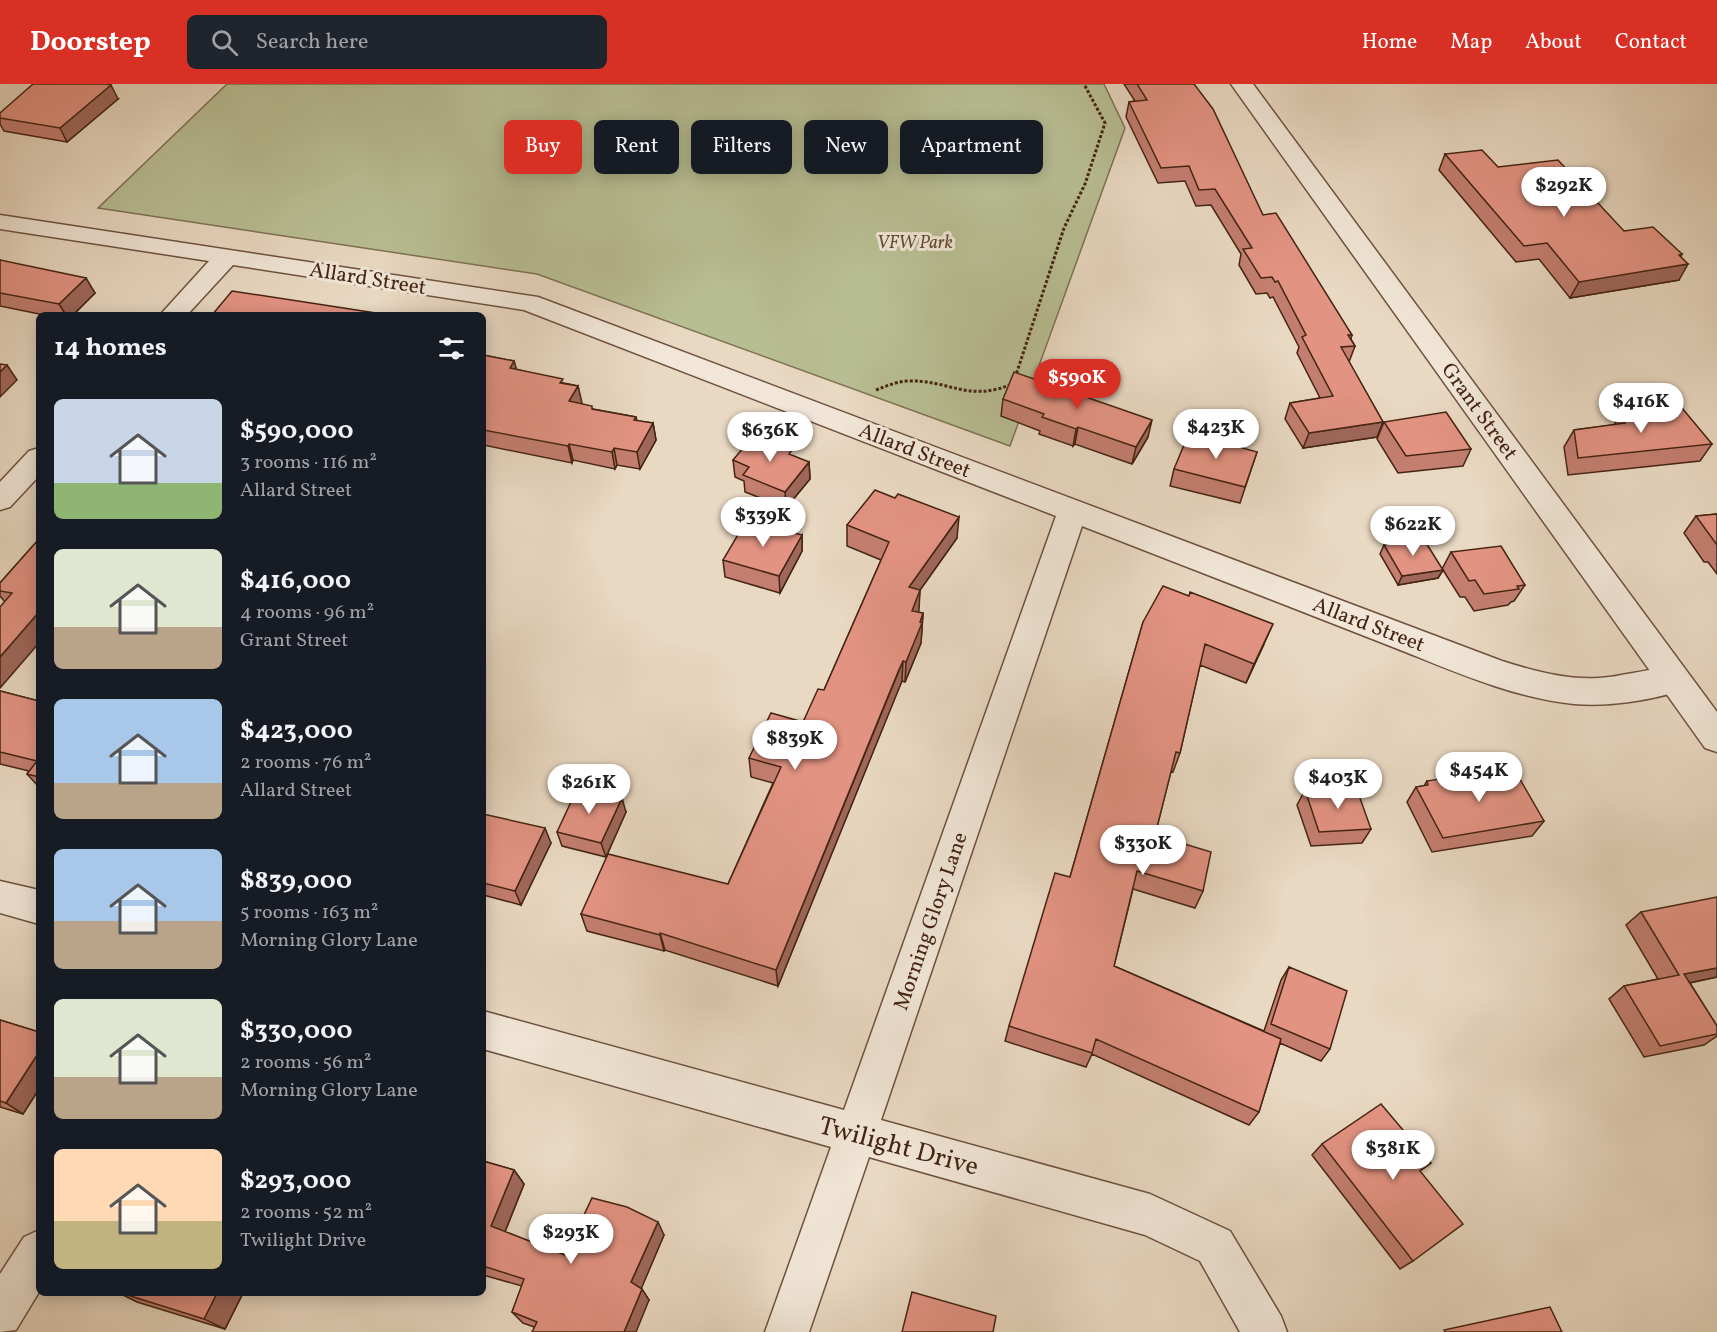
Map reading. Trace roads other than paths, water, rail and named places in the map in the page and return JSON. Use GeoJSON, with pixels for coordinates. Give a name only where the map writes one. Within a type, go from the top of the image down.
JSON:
{"type":"FeatureCollection","features":[{"type":"Feature","properties":{"kind":"street","name":"Grant Street"},"geometry":{"type":"LineString","coordinates":[[1242,84],[1717,738]]}},
{"type":"Feature","properties":{"kind":"street","name":"Allard Street"},"geometry":{"type":"LineString","coordinates":[[0,222],[530,303],[1452,656],[1531,683],[1575,691],[1613,689],[1675,680]]}},
{"type":"Feature","properties":{"kind":"street"},"geometry":{"type":"LineString","coordinates":[[176,312],[227,257]]}},
{"type":"Feature","properties":{"kind":"street"},"geometry":{"type":"LineString","coordinates":[[0,500],[36,461]]}},
{"type":"Feature","properties":{"kind":"street","name":"Morning Glory Lane"},"geometry":{"type":"LineString","coordinates":[[787,1332],[1073,511]]}},
{"type":"Feature","properties":{"kind":"street"},"geometry":{"type":"LineString","coordinates":[[0,897],[36,907]]}},
{"type":"Feature","properties":{"kind":"street","name":"Twilight Drive"},"geometry":{"type":"LineString","coordinates":[[486,1031],[1150,1215],[1215,1246],[1265,1332]]}},
{"type":"Feature","properties":{"kind":"street"},"geometry":{"type":"LineString","coordinates":[[0,1314],[36,1257]]}},
{"type":"Feature","properties":{"kind":"park label","name":"VFW Park"},"geometry":{"type":"Point","coordinates":[915,242]}}]}
